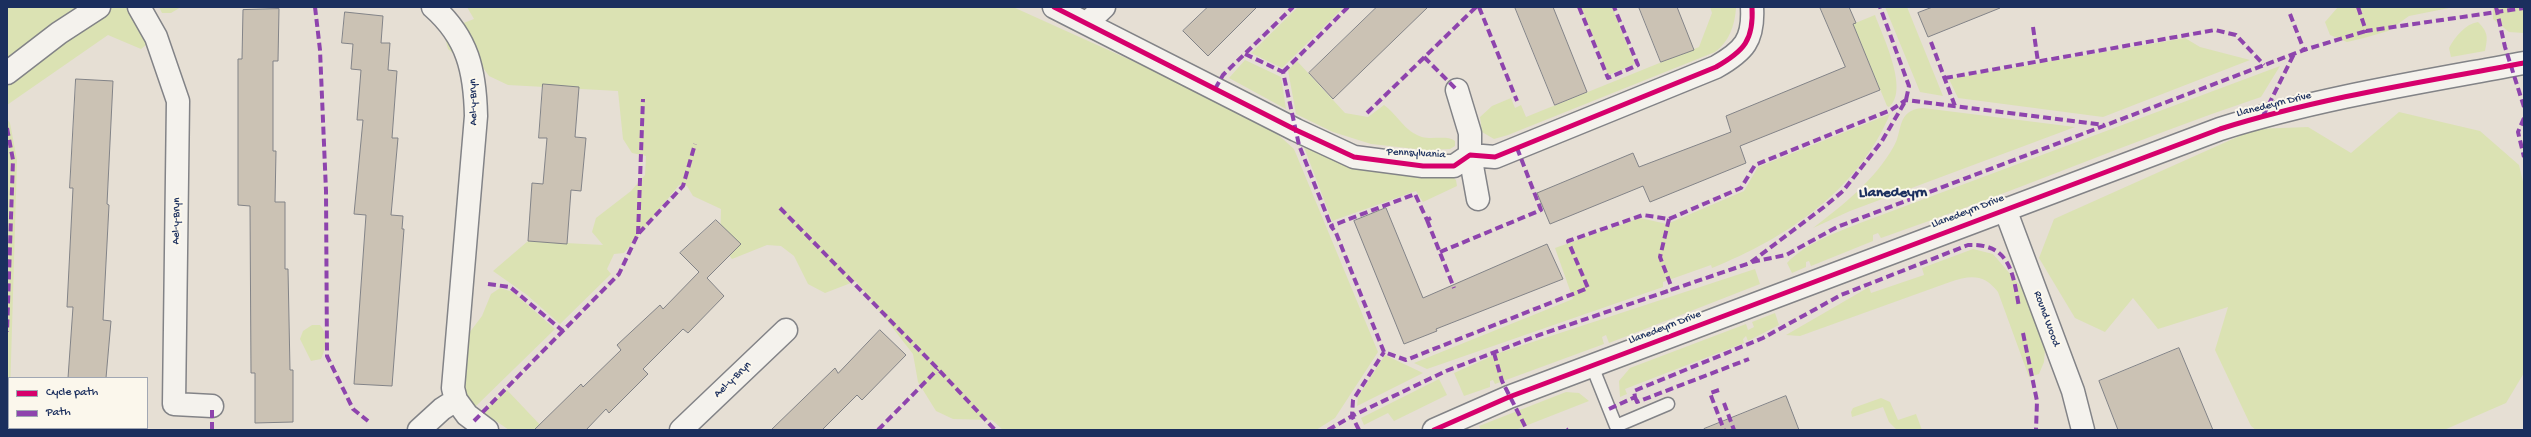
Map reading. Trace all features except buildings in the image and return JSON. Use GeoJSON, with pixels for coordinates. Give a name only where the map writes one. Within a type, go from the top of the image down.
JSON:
{"type":"FeatureCollection","features":[{"type":"Feature","properties":{"kind":"street"},"geometry":{"type":"LineString","coordinates":[[7,73],[59,33],[99,7]]}},
{"type":"Feature","properties":{"kind":"street","name":"Ael-y-Bryn"},"geometry":{"type":"LineString","coordinates":[[139,7],[156,38],[178,101],[174,404],[212,406]]}},
{"type":"Feature","properties":{"kind":"street","name":"Ael-y-Bryn"},"geometry":{"type":"LineString","coordinates":[[433,7],[452,26],[460,39],[472,69],[476,87],[476,116],[453,388],[456,400]]}},
{"type":"Feature","properties":{"kind":"street","name":"Pennsylvania"},"geometry":{"type":"LineString","coordinates":[[1054,7],[1296,130],[1354,157],[1423,166],[1454,166],[1470,155]]}},
{"type":"Feature","properties":{"kind":"street"},"geometry":{"type":"LineString","coordinates":[[1087,23],[1104,7]]}},
{"type":"Feature","properties":{"kind":"street"},"geometry":{"type":"LineString","coordinates":[[1470,155],[1495,157],[1716,67],[1736,56],[1749,40],[1753,21],[1752,7]]}},
{"type":"Feature","properties":{"kind":"street","name":"Llanedeyrn Drive"},"geometry":{"type":"LineString","coordinates":[[1434,430],[1509,397],[2005,209],[2220,130],[2273,113],[2378,90],[2524,63]]}},
{"type":"Feature","properties":{"kind":"street"},"geometry":{"type":"LineString","coordinates":[[1457,90],[1470,133],[1470,155],[1478,199]]}},
{"type":"Feature","properties":{"kind":"street","name":"Round Wood"},"geometry":{"type":"LineString","coordinates":[[2005,209],[2072,388],[2083,430]]}},
{"type":"Feature","properties":{"kind":"street","name":"Ael-y-Bryn"},"geometry":{"type":"LineString","coordinates":[[681,430],[786,330]]}},
{"type":"Feature","properties":{"kind":"street"},"geometry":{"type":"LineString","coordinates":[[419,430],[442,409],[456,400],[467,415],[487,430]]}},
{"type":"Feature","properties":{"kind":"lane"},"geometry":{"type":"LineString","coordinates":[[1592,366],[1616,426],[1668,404]]}},
{"type":"Feature","properties":{"kind":"green space"},"geometry":{"type":"Polygon","coordinates":[[[7,7],[139,7],[156,37],[141,49],[108,35],[7,105],[7,7]]]}},
{"type":"Feature","properties":{"kind":"green space"},"geometry":{"type":"Polygon","coordinates":[[[159,7],[181,7],[171,13],[162,13],[159,7]]]}},
{"type":"Feature","properties":{"kind":"green space"},"geometry":{"type":"Polygon","coordinates":[[[467,7],[1013,7],[1199,91],[1273,130],[1294,149],[1378,352],[1335,418],[1316,430],[1003,430],[992,420],[953,419],[936,411],[918,382],[913,354],[856,281],[825,293],[808,284],[794,256],[781,246],[767,245],[732,259],[720,243],[721,209],[693,196],[687,186],[679,185],[624,253],[614,254],[607,269],[611,274],[560,324],[527,295],[493,271],[528,241],[603,245],[592,232],[596,218],[631,191],[645,175],[646,156],[632,153],[623,139],[618,91],[508,85],[489,76],[474,55],[459,58],[448,49],[444,34],[453,27],[474,19],[467,7]]]}},
{"type":"Feature","properties":{"kind":"green space"},"geometry":{"type":"Polygon","coordinates":[[[1298,7],[1344,7],[1282,68],[1251,53],[1298,7]]]}},
{"type":"Feature","properties":{"kind":"green space"},"geometry":{"type":"Polygon","coordinates":[[[1581,7],[1612,7],[1635,64],[1608,75],[1581,7]]]}},
{"type":"Feature","properties":{"kind":"green space"},"geometry":{"type":"Polygon","coordinates":[[[1710,7],[1736,8],[1733,27],[1728,38],[1715,52],[1508,135],[1494,139],[1482,132],[1480,117],[1492,106],[1511,98],[1515,108],[1521,105],[1526,117],[1699,47],[1712,13],[1710,7]]]}},
{"type":"Feature","properties":{"kind":"green space"},"geometry":{"type":"Polygon","coordinates":[[[1885,7],[1907,7],[1943,96],[1920,92],[1885,7]]]}},
{"type":"Feature","properties":{"kind":"green space"},"geometry":{"type":"Polygon","coordinates":[[[2338,7],[2454,7],[2409,16],[2388,31],[2347,42],[2330,35],[2325,22],[2338,7]]]}},
{"type":"Feature","properties":{"kind":"green space"},"geometry":{"type":"Polygon","coordinates":[[[2493,7],[2524,7],[2524,33],[2509,32],[2493,19],[2493,7]]]}},
{"type":"Feature","properties":{"kind":"green space"},"geometry":{"type":"Polygon","coordinates":[[[1875,15],[1888,48],[1896,76],[1897,88],[1895,99],[1889,107],[1887,106],[1853,24],[1875,15]]]}},
{"type":"Feature","properties":{"kind":"green space"},"geometry":{"type":"Polygon","coordinates":[[[2478,22],[2484,29],[2486,35],[2487,42],[2485,51],[2451,57],[2449,48],[2457,35],[2469,25],[2478,22]]]}},
{"type":"Feature","properties":{"kind":"green space"},"geometry":{"type":"Polygon","coordinates":[[[2185,38],[2200,47],[2250,60],[2103,117],[1958,98],[1949,79],[2185,38]]]}},
{"type":"Feature","properties":{"kind":"green space"},"geometry":{"type":"Polygon","coordinates":[[[1245,60],[1281,77],[1286,109],[1229,78],[1245,60]]]}},
{"type":"Feature","properties":{"kind":"green space"},"geometry":{"type":"Polygon","coordinates":[[[1297,61],[1345,113],[1368,117],[1384,105],[1410,131],[1426,138],[1452,139],[1455,141],[1455,146],[1450,149],[1425,150],[1371,144],[1333,132],[1296,114],[1288,70],[1297,61]]]}},
{"type":"Feature","properties":{"kind":"green space"},"geometry":{"type":"Polygon","coordinates":[[[2280,66],[2261,97],[2166,131],[1929,221],[1881,238],[1878,233],[1873,235],[1873,241],[1811,266],[1809,261],[1806,262],[1806,267],[1792,273],[1787,263],[1803,250],[1821,239],[1860,223],[2280,66]]]}},
{"type":"Feature","properties":{"kind":"green space"},"geometry":{"type":"Polygon","coordinates":[[[1923,108],[2075,127],[1850,211],[1813,228],[1847,201],[1868,181],[1878,170],[1894,146],[1904,117],[1914,110],[1923,108]]]}},
{"type":"Feature","properties":{"kind":"green space"},"geometry":{"type":"Polygon","coordinates":[[[2399,112],[2480,131],[2519,165],[2524,186],[2524,373],[2506,403],[2444,430],[2256,430],[2251,426],[2215,350],[2228,307],[2158,329],[2133,298],[2105,332],[2075,318],[2039,258],[2054,219],[2255,129],[2308,127],[2351,153],[2399,112]]]}},
{"type":"Feature","properties":{"kind":"green space"},"geometry":{"type":"Polygon","coordinates":[[[1890,114],[1876,141],[1859,166],[1839,188],[1817,208],[1793,226],[1767,242],[1712,268],[1711,265],[1663,282],[1663,287],[1427,369],[1414,363],[1573,299],[1555,248],[1640,218],[1667,224],[1744,191],[1758,167],[1890,114]]]}},
{"type":"Feature","properties":{"kind":"green space"},"geometry":{"type":"Polygon","coordinates":[[[7,119],[10,123],[17,160],[11,377],[8,377],[8,429],[17,430],[7,430],[7,119]]]}},
{"type":"Feature","properties":{"kind":"green space"},"geometry":{"type":"Polygon","coordinates":[[[1304,147],[1351,165],[1452,176],[1456,180],[1457,186],[1423,202],[1416,191],[1332,221],[1304,147]]]}},
{"type":"Feature","properties":{"kind":"green space"},"geometry":{"type":"Polygon","coordinates":[[[1973,249],[1993,254],[2028,295],[2045,350],[2044,362],[2039,374],[2029,377],[1998,292],[1988,282],[1971,277],[1950,282],[1800,336],[1786,335],[1869,287],[1871,293],[1924,275],[1922,268],[1973,249]]]}},
{"type":"Feature","properties":{"kind":"green space"},"geometry":{"type":"Polygon","coordinates":[[[1755,269],[1760,284],[1609,343],[1606,335],[1602,337],[1604,344],[1495,384],[1493,380],[1490,381],[1490,387],[1464,396],[1454,373],[1499,353],[1755,269]]]}},
{"type":"Feature","properties":{"kind":"green space"},"geometry":{"type":"Polygon","coordinates":[[[500,288],[513,292],[555,329],[475,407],[463,396],[463,341],[482,316],[491,294],[500,288]]]}},
{"type":"Feature","properties":{"kind":"green space"},"geometry":{"type":"Polygon","coordinates":[[[1775,313],[1779,325],[1748,341],[1746,336],[1743,339],[1744,343],[1625,389],[1627,394],[1620,397],[1619,381],[1630,368],[1746,324],[1748,330],[1754,327],[1752,322],[1775,313]]]}},
{"type":"Feature","properties":{"kind":"green space"},"geometry":{"type":"Polygon","coordinates":[[[312,325],[320,325],[325,333],[326,342],[321,359],[311,361],[300,339],[303,331],[312,325]]]}},
{"type":"Feature","properties":{"kind":"green space"},"geometry":{"type":"Polygon","coordinates":[[[1385,355],[1423,373],[1357,406],[1358,397],[1385,355]]]}},
{"type":"Feature","properties":{"kind":"green space"},"geometry":{"type":"Polygon","coordinates":[[[1439,379],[1447,395],[1394,421],[1388,413],[1364,425],[1361,418],[1439,379]]]}},
{"type":"Feature","properties":{"kind":"green space"},"geometry":{"type":"Polygon","coordinates":[[[507,390],[545,430],[509,430],[483,412],[507,390]]]}},
{"type":"Feature","properties":{"kind":"green space"},"geometry":{"type":"Polygon","coordinates":[[[1566,392],[1579,393],[1589,401],[1515,430],[1481,430],[1479,426],[1566,392]]]}},
{"type":"Feature","properties":{"kind":"green space"},"geometry":{"type":"Polygon","coordinates":[[[1881,398],[1890,402],[1898,420],[1916,414],[1922,430],[1896,429],[1889,422],[1883,407],[1852,417],[1851,412],[1853,408],[1881,398]]]}},
{"type":"Feature","properties":{"kind":"marked path"},"geometry":{"type":"LineString","coordinates":[[315,7],[320,50],[326,191],[327,356],[353,409],[368,421]]}},
{"type":"Feature","properties":{"kind":"marked path"},"geometry":{"type":"LineString","coordinates":[[1215,89],[1223,75],[1293,7]]}},
{"type":"Feature","properties":{"kind":"marked path"},"geometry":{"type":"LineString","coordinates":[[1283,72],[1348,7]]}},
{"type":"Feature","properties":{"kind":"marked path"},"geometry":{"type":"LineString","coordinates":[[1367,113],[1476,7]]}},
{"type":"Feature","properties":{"kind":"marked path"},"geometry":{"type":"LineString","coordinates":[[1479,7],[1517,101]]}},
{"type":"Feature","properties":{"kind":"marked path"},"geometry":{"type":"LineString","coordinates":[[1579,7],[1608,78],[1638,65],[1614,7]]}},
{"type":"Feature","properties":{"kind":"marked path"},"geometry":{"type":"LineString","coordinates":[[1328,430],[1352,416],[1446,371],[1539,335],[1750,263],[1824,207],[1843,191],[1882,141],[1906,100],[1909,86],[1880,7]]}},
{"type":"Feature","properties":{"kind":"marked path"},"geometry":{"type":"LineString","coordinates":[[2358,7],[2366,31],[2524,8]]}},
{"type":"Feature","properties":{"kind":"marked path"},"geometry":{"type":"LineString","coordinates":[[2496,7],[2505,47],[2524,107]]}},
{"type":"Feature","properties":{"kind":"marked path"},"geometry":{"type":"LineString","coordinates":[[2290,14],[2304,50]]}},
{"type":"Feature","properties":{"kind":"marked path"},"geometry":{"type":"LineString","coordinates":[[2033,27],[2038,62]]}},
{"type":"Feature","properties":{"kind":"marked path"},"geometry":{"type":"LineString","coordinates":[[1945,78],[2215,30],[2236,35],[2264,65]]}},
{"type":"Feature","properties":{"kind":"marked path"},"geometry":{"type":"LineString","coordinates":[[1752,262],[1786,255],[1837,227],[2304,50],[2366,31]]}},
{"type":"Feature","properties":{"kind":"marked path"},"geometry":{"type":"LineString","coordinates":[[1931,42],[1955,106]]}},
{"type":"Feature","properties":{"kind":"marked path"},"geometry":{"type":"LineString","coordinates":[[1245,54],[1283,72],[1299,145],[1331,226]]}},
{"type":"Feature","properties":{"kind":"marked path"},"geometry":{"type":"LineString","coordinates":[[2263,116],[2294,54]]}},
{"type":"Feature","properties":{"kind":"marked path"},"geometry":{"type":"LineString","coordinates":[[1424,57],[1457,90]]}},
{"type":"Feature","properties":{"kind":"marked path"},"geometry":{"type":"LineString","coordinates":[[638,234],[643,99]]}},
{"type":"Feature","properties":{"kind":"marked path"},"geometry":{"type":"LineString","coordinates":[[1431,218],[1427,220],[1415,194],[1331,226],[1336,233],[1384,352],[1406,360],[1588,288],[1568,241],[1643,215],[1669,219],[1741,188],[1755,165],[1891,110],[1906,100],[2104,125]]}},
{"type":"Feature","properties":{"kind":"marked path"},"geometry":{"type":"LineString","coordinates":[[2524,118],[2518,132],[2524,157]]}},
{"type":"Feature","properties":{"kind":"marked path"},"geometry":{"type":"LineString","coordinates":[[7,128],[13,160],[7,332]]}},
{"type":"Feature","properties":{"kind":"marked path"},"geometry":{"type":"LineString","coordinates":[[474,421],[619,274],[638,234],[683,186],[695,144]]}},
{"type":"Feature","properties":{"kind":"marked path"},"geometry":{"type":"LineString","coordinates":[[1440,252],[1541,210],[1517,148]]}},
{"type":"Feature","properties":{"kind":"marked path"},"geometry":{"type":"LineString","coordinates":[[780,208],[938,369],[995,430]]}},
{"type":"Feature","properties":{"kind":"marked path"},"geometry":{"type":"LineString","coordinates":[[1669,219],[1660,257],[1673,291]]}},
{"type":"Feature","properties":{"kind":"marked path"},"geometry":{"type":"LineString","coordinates":[[1427,220],[1454,288]]}},
{"type":"Feature","properties":{"kind":"marked path"},"geometry":{"type":"LineString","coordinates":[[1609,409],[1635,397],[1634,391],[1763,338],[1841,295],[1968,245],[1982,246],[1993,249],[2007,262],[2014,283],[2019,307]]}},
{"type":"Feature","properties":{"kind":"marked path"},"geometry":{"type":"LineString","coordinates":[[488,284],[510,287],[563,331]]}},
{"type":"Feature","properties":{"kind":"marked path"},"geometry":{"type":"LineString","coordinates":[[2023,333],[2037,401],[2036,430]]}},
{"type":"Feature","properties":{"kind":"marked path"},"geometry":{"type":"LineString","coordinates":[[1359,430],[1352,416],[1353,400],[1384,352]]}},
{"type":"Feature","properties":{"kind":"marked path"},"geometry":{"type":"LineString","coordinates":[[1494,353],[1502,381],[1527,430]]}},
{"type":"Feature","properties":{"kind":"marked path"},"geometry":{"type":"LineString","coordinates":[[1635,397],[1637,402],[1749,359]]}},
{"type":"Feature","properties":{"kind":"marked path"},"geometry":{"type":"LineString","coordinates":[[878,430],[938,369]]}},
{"type":"Feature","properties":{"kind":"marked path"},"geometry":{"type":"LineString","coordinates":[[1719,390],[1710,393],[1724,430]]}},
{"type":"Feature","properties":{"kind":"marked path"},"geometry":{"type":"LineString","coordinates":[[1724,403],[1734,430]]}},
{"type":"Feature","properties":{"kind":"marked path"},"geometry":{"type":"LineString","coordinates":[[7,405],[8,411]]}},
{"type":"Feature","properties":{"kind":"marked path"},"geometry":{"type":"LineString","coordinates":[[212,406],[212,430]]}},
{"type":"Feature","properties":{"kind":"cycle path"},"geometry":{"type":"LineString","coordinates":[[1054,7],[1296,130],[1354,157],[1423,166],[1454,166],[1470,155],[1495,157],[1716,67],[1734,56],[1745,43],[1751,28],[1752,7]]}},
{"type":"Feature","properties":{"kind":"cycle path"},"geometry":{"type":"LineString","coordinates":[[1434,430],[1509,397],[2220,129],[2295,108],[2409,84],[2524,63]]}},
{"type":"Feature","properties":{"kind":"district","name":"Llanedeyrn"},"geometry":{"type":"Point","coordinates":[1893,194]}}]}
